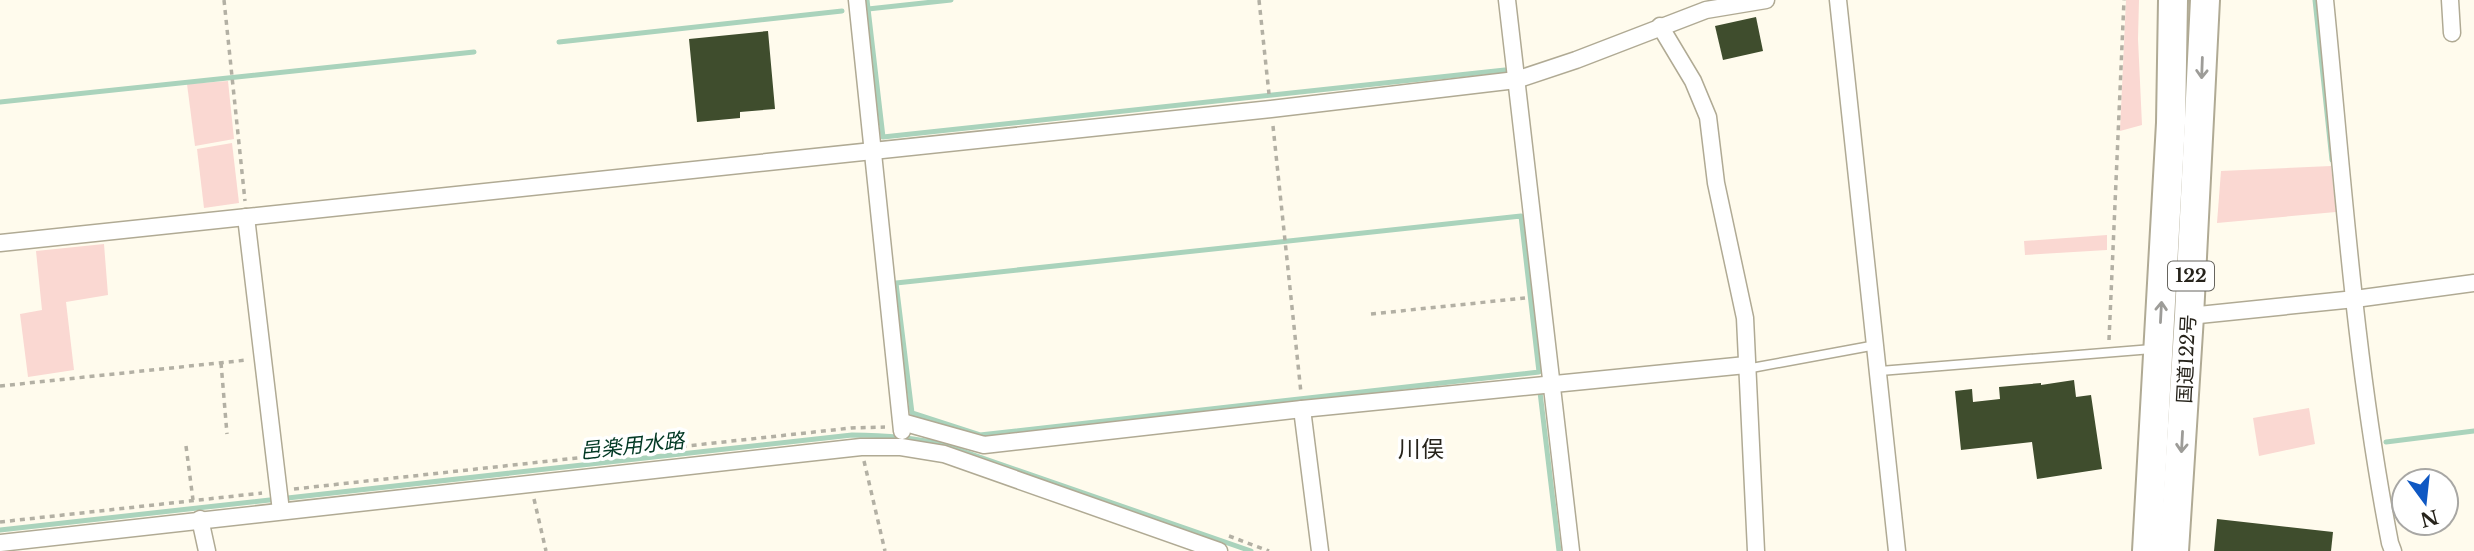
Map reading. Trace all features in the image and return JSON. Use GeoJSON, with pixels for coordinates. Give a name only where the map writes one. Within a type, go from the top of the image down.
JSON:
{"type":"FeatureCollection","features":[{"type":"Feature","properties":{"kind":"highway","name":"国道122号"},"geometry":{"type":"LineString","coordinates":[[2147,551],[2171,122],[2173,0]]}},
{"type":"Feature","properties":{"kind":"highway","name":"国道122号"},"geometry":{"type":"LineString","coordinates":[[2174,551],[2205,0]]}},
{"type":"Feature","properties":{"kind":"street"},"geometry":{"type":"LineString","coordinates":[[857,0],[902,425],[901,447]]}},
{"type":"Feature","properties":{"kind":"street"},"geometry":{"type":"LineString","coordinates":[[1507,0],[1571,551]]}},
{"type":"Feature","properties":{"kind":"street"},"geometry":{"type":"LineString","coordinates":[[0,243],[1271,109],[1516,80],[1576,61],[1706,10],[1766,0]]}},
{"type":"Feature","properties":{"kind":"street"},"geometry":{"type":"LineString","coordinates":[[1838,0],[1898,551]]}},
{"type":"Feature","properties":{"kind":"street"},"geometry":{"type":"LineString","coordinates":[[2325,0],[2354,299],[2378,484],[2389,543],[2393,551]]}},
{"type":"Feature","properties":{"kind":"street"},"geometry":{"type":"LineString","coordinates":[[2450,0],[2452,33]]}},
{"type":"Feature","properties":{"kind":"street"},"geometry":{"type":"LineString","coordinates":[[1660,26],[1693,80],[1708,117],[1716,183],[1745,318],[1756,551]]}},
{"type":"Feature","properties":{"kind":"street"},"geometry":{"type":"LineString","coordinates":[[246,217],[281,511]]}},
{"type":"Feature","properties":{"kind":"street"},"geometry":{"type":"LineString","coordinates":[[2189,316],[2474,283]]}},
{"type":"Feature","properties":{"kind":"street"},"geometry":{"type":"LineString","coordinates":[[902,425],[984,445],[1552,383],[1746,367]]}},
{"type":"Feature","properties":{"kind":"street"},"geometry":{"type":"LineString","coordinates":[[1302,409],[1320,551]]}},
{"type":"Feature","properties":{"kind":"street"},"geometry":{"type":"LineString","coordinates":[[0,543],[861,447],[901,447],[944,454],[1219,551]]}},
{"type":"Feature","properties":{"kind":"street"},"geometry":{"type":"LineString","coordinates":[[200,519],[207,551]]}},
{"type":"Feature","properties":{"kind":"lane"},"geometry":{"type":"LineString","coordinates":[[1746,367],[1877,345]]}},
{"type":"Feature","properties":{"kind":"lane"},"geometry":{"type":"LineString","coordinates":[[1880,371],[2159,348]]}},
{"type":"Feature","properties":{"kind":"path"},"geometry":{"type":"LineString","coordinates":[[223,0],[246,217]]}},
{"type":"Feature","properties":{"kind":"path"},"geometry":{"type":"LineString","coordinates":[[1259,0],[1302,409]]}},
{"type":"Feature","properties":{"kind":"path"},"geometry":{"type":"LineString","coordinates":[[2108,353],[2124,0]]}},
{"type":"Feature","properties":{"kind":"path"},"geometry":{"type":"LineString","coordinates":[[1371,314],[1541,296]]}},
{"type":"Feature","properties":{"kind":"path"},"geometry":{"type":"LineString","coordinates":[[0,386],[263,359]]}},
{"type":"Feature","properties":{"kind":"path"},"geometry":{"type":"LineString","coordinates":[[221,363],[227,434]]}},
{"type":"Feature","properties":{"kind":"path"},"geometry":{"type":"LineString","coordinates":[[0,522],[851,428],[902,425]]}},
{"type":"Feature","properties":{"kind":"path"},"geometry":{"type":"LineString","coordinates":[[186,446],[193,501]]}},
{"type":"Feature","properties":{"kind":"path"},"geometry":{"type":"LineString","coordinates":[[861,447],[885,551]]}},
{"type":"Feature","properties":{"kind":"path"},"geometry":{"type":"LineString","coordinates":[[531,483],[547,551]]}},
{"type":"Feature","properties":{"kind":"shaded area"},"geometry":{"type":"Polygon","coordinates":[[[2126,0],[2139,0],[2142,125],[2120,131],[2126,0]]]}},
{"type":"Feature","properties":{"kind":"shaded area"},"geometry":{"type":"Polygon","coordinates":[[[228,81],[234,139],[195,146],[187,84],[228,81]]]}},
{"type":"Feature","properties":{"kind":"shaded area"},"geometry":{"type":"Polygon","coordinates":[[[232,143],[239,203],[204,208],[197,149],[232,143]]]}},
{"type":"Feature","properties":{"kind":"shaded area"},"geometry":{"type":"Polygon","coordinates":[[[2331,166],[2336,212],[2217,223],[2221,171],[2331,166]]]}},
{"type":"Feature","properties":{"kind":"shaded area"},"geometry":{"type":"Polygon","coordinates":[[[2107,235],[2107,250],[2025,255],[2024,241],[2107,235]]]}},
{"type":"Feature","properties":{"kind":"shaded area"},"geometry":{"type":"Polygon","coordinates":[[[104,244],[108,295],[66,302],[74,370],[28,377],[20,314],[42,310],[36,251],[104,244]]]}},
{"type":"Feature","properties":{"kind":"shaded area"},"geometry":{"type":"Polygon","coordinates":[[[2309,408],[2315,444],[2259,456],[2253,418],[2309,408]]]}},
{"type":"Feature","properties":{"kind":"building"},"geometry":{"type":"Polygon","coordinates":[[[1756,17],[1763,51],[1723,60],[1715,26],[1756,17]]]}},
{"type":"Feature","properties":{"kind":"building"},"geometry":{"type":"Polygon","coordinates":[[[768,31],[775,109],[740,112],[740,118],[697,122],[689,39],[768,31]]]}},
{"type":"Feature","properties":{"kind":"building"},"geometry":{"type":"Polygon","coordinates":[[[2074,380],[2076,397],[2091,395],[2102,469],[2037,479],[2032,442],[1961,450],[1955,391],[1972,389],[1973,402],[2000,399],[1999,387],[2074,380]]]}},
{"type":"Feature","properties":{"kind":"building"},"geometry":{"type":"Polygon","coordinates":[[[2217,519],[2333,532],[2331,551],[2214,551],[2217,519]]]}},
{"type":"Feature","properties":{"kind":"waterway"},"geometry":{"type":"LineString","coordinates":[[867,0],[883,137],[1505,70]]}},
{"type":"Feature","properties":{"kind":"waterway"},"geometry":{"type":"LineString","coordinates":[[868,9],[951,0]]}},
{"type":"Feature","properties":{"kind":"waterway"},"geometry":{"type":"LineString","coordinates":[[2315,0],[2332,160]]}},
{"type":"Feature","properties":{"kind":"waterway"},"geometry":{"type":"LineString","coordinates":[[559,42],[842,11]]}},
{"type":"Feature","properties":{"kind":"waterway"},"geometry":{"type":"LineString","coordinates":[[0,102],[474,52]]}},
{"type":"Feature","properties":{"kind":"waterway"},"geometry":{"type":"LineString","coordinates":[[1521,216],[1539,372],[980,435],[912,413],[896,283],[1521,216]]}},
{"type":"Feature","properties":{"kind":"waterway"},"geometry":{"type":"LineString","coordinates":[[1540,392],[1559,551]]}},
{"type":"Feature","properties":{"kind":"waterway"},"geometry":{"type":"LineString","coordinates":[[2386,442],[2474,431]]}},
{"type":"Feature","properties":{"kind":"waterway","name":"邑楽用水路"},"geometry":{"type":"LineString","coordinates":[[0,530],[864,435],[910,438],[945,445],[1251,551]]}},
{"type":"Feature","properties":{"kind":"district","name":"川俣"},"geometry":{"type":"Point","coordinates":[1421,449]}}]}
